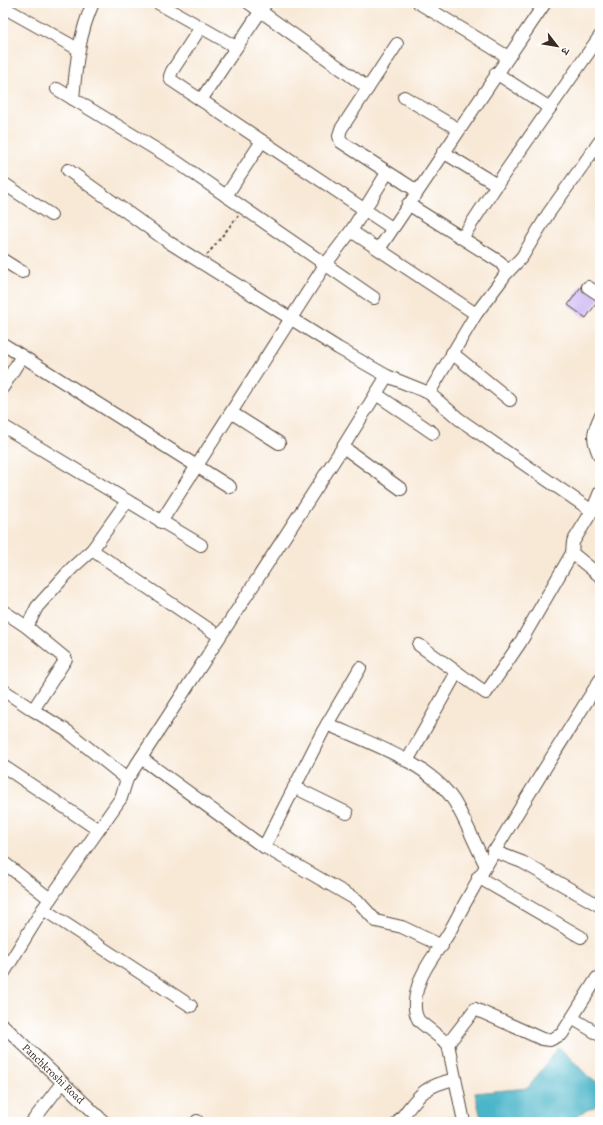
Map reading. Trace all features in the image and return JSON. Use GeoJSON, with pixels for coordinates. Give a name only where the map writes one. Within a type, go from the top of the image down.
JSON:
{"type":"FeatureCollection","features":[{"type":"Feature","properties":{"kind":"street"},"geometry":{"type":"LineString","coordinates":[[6,3],[3,7],[78,49]]}},
{"type":"Feature","properties":{"kind":"street"},"geometry":{"type":"LineString","coordinates":[[74,99],[78,49],[85,21],[93,3]]}},
{"type":"Feature","properties":{"kind":"street"},"geometry":{"type":"LineString","coordinates":[[158,3],[236,47]]}},
{"type":"Feature","properties":{"kind":"street"},"geometry":{"type":"LineString","coordinates":[[249,3],[264,7],[368,88]]}},
{"type":"Feature","properties":{"kind":"street"},"geometry":{"type":"LineString","coordinates":[[419,3],[508,57]]}},
{"type":"Feature","properties":{"kind":"street"},"geometry":{"type":"LineString","coordinates":[[379,249],[458,129],[544,3]]}},
{"type":"Feature","properties":{"kind":"street"},"geometry":{"type":"LineString","coordinates":[[201,100],[264,7]]}},
{"type":"Feature","properties":{"kind":"street"},"geometry":{"type":"LineString","coordinates":[[201,27],[170,76],[176,84],[392,228]]}},
{"type":"Feature","properties":{"kind":"street"},"geometry":{"type":"LineString","coordinates":[[462,238],[496,185],[600,36]]}},
{"type":"Feature","properties":{"kind":"street"},"geometry":{"type":"LineString","coordinates":[[397,44],[341,129],[339,136],[341,142],[417,191]]}},
{"type":"Feature","properties":{"kind":"street"},"geometry":{"type":"LineString","coordinates":[[496,73],[550,108]]}},
{"type":"Feature","properties":{"kind":"street"},"geometry":{"type":"LineString","coordinates":[[57,89],[177,162],[325,266],[374,298]]}},
{"type":"Feature","properties":{"kind":"street"},"geometry":{"type":"LineString","coordinates":[[404,97],[458,129]]}},
{"type":"Feature","properties":{"kind":"street"},"geometry":{"type":"LineString","coordinates":[[429,394],[476,314],[506,274],[522,257],[548,214],[600,140]]}},
{"type":"Feature","properties":{"kind":"street"},"geometry":{"type":"LineString","coordinates":[[226,196],[262,141]]}},
{"type":"Feature","properties":{"kind":"street"},"geometry":{"type":"LineString","coordinates":[[443,152],[496,185]]}},
{"type":"Feature","properties":{"kind":"street"},"geometry":{"type":"LineString","coordinates":[[68,170],[170,243],[354,358],[387,376],[429,394],[459,418],[592,511]]}},
{"type":"Feature","properties":{"kind":"street"},"geometry":{"type":"LineString","coordinates":[[162,522],[325,266],[351,231],[387,173]]}},
{"type":"Feature","properties":{"kind":"street"},"geometry":{"type":"LineString","coordinates":[[3,183],[51,215]]}},
{"type":"Feature","properties":{"kind":"street"},"geometry":{"type":"LineString","coordinates":[[408,204],[500,262],[506,268],[506,274]]}},
{"type":"Feature","properties":{"kind":"street"},"geometry":{"type":"LineString","coordinates":[[351,231],[476,314]]}},
{"type":"Feature","properties":{"kind":"street"},"geometry":{"type":"LineString","coordinates":[[3,260],[22,272]]}},
{"type":"Feature","properties":{"kind":"street"},"geometry":{"type":"LineString","coordinates":[[588,286],[600,295]]}},
{"type":"Feature","properties":{"kind":"street"},"geometry":{"type":"LineString","coordinates":[[3,344],[230,487]]}},
{"type":"Feature","properties":{"kind":"street"},"geometry":{"type":"LineString","coordinates":[[452,353],[510,400]]}},
{"type":"Feature","properties":{"kind":"street"},"geometry":{"type":"LineString","coordinates":[[3,387],[22,356]]}},
{"type":"Feature","properties":{"kind":"street"},"geometry":{"type":"LineString","coordinates":[[3,974],[50,899],[97,829],[121,798],[127,780],[343,447],[387,376]]}},
{"type":"Feature","properties":{"kind":"street"},"geometry":{"type":"LineString","coordinates":[[376,394],[433,433]]}},
{"type":"Feature","properties":{"kind":"street"},"geometry":{"type":"LineString","coordinates":[[232,413],[279,443]]}},
{"type":"Feature","properties":{"kind":"street"},"geometry":{"type":"LineString","coordinates":[[600,417],[593,432],[596,448],[600,457]]}},
{"type":"Feature","properties":{"kind":"street"},"geometry":{"type":"LineString","coordinates":[[3,426],[201,545]]}},
{"type":"Feature","properties":{"kind":"street"},"geometry":{"type":"LineString","coordinates":[[343,447],[401,489]]}},
{"type":"Feature","properties":{"kind":"street"},"geometry":{"type":"LineString","coordinates":[[419,645],[486,694],[520,643],[572,553],[574,542],[592,511],[600,492]]}},
{"type":"Feature","properties":{"kind":"street"},"geometry":{"type":"LineString","coordinates":[[27,627],[37,607],[72,568],[92,550],[127,501]]}},
{"type":"Feature","properties":{"kind":"street"},"geometry":{"type":"LineString","coordinates":[[92,550],[219,636]]}},
{"type":"Feature","properties":{"kind":"street"},"geometry":{"type":"LineString","coordinates":[[572,553],[600,576]]}},
{"type":"Feature","properties":{"kind":"street"},"geometry":{"type":"LineString","coordinates":[[3,611],[27,627],[66,659],[33,710]]}},
{"type":"Feature","properties":{"kind":"street"},"geometry":{"type":"LineString","coordinates":[[264,846],[327,724],[360,668]]}},
{"type":"Feature","properties":{"kind":"street"},"geometry":{"type":"LineString","coordinates":[[407,761],[457,672]]}},
{"type":"Feature","properties":{"kind":"street"},"geometry":{"type":"LineString","coordinates":[[464,1122],[448,1044],[419,1021],[415,1011],[416,993],[424,970],[434,953],[442,946],[493,851],[600,680]]}},
{"type":"Feature","properties":{"kind":"street"},"geometry":{"type":"LineString","coordinates":[[3,690],[67,731],[127,780]]}},
{"type":"Feature","properties":{"kind":"street"},"geometry":{"type":"LineString","coordinates":[[327,724],[407,761],[433,777],[454,801],[486,864]]}},
{"type":"Feature","properties":{"kind":"street"},"geometry":{"type":"LineString","coordinates":[[141,758],[264,846],[357,900],[376,921],[402,927],[442,946]]}},
{"type":"Feature","properties":{"kind":"street"},"geometry":{"type":"LineString","coordinates":[[3,766],[97,829]]}},
{"type":"Feature","properties":{"kind":"street"},"geometry":{"type":"LineString","coordinates":[[294,787],[347,813]]}},
{"type":"Feature","properties":{"kind":"street"},"geometry":{"type":"LineString","coordinates":[[493,851],[522,862],[600,906]]}},
{"type":"Feature","properties":{"kind":"street"},"geometry":{"type":"LineString","coordinates":[[3,862],[50,899]]}},
{"type":"Feature","properties":{"kind":"street"},"geometry":{"type":"LineString","coordinates":[[478,877],[581,937]]}},
{"type":"Feature","properties":{"kind":"street"},"geometry":{"type":"LineString","coordinates":[[43,910],[191,1006]]}},
{"type":"Feature","properties":{"kind":"street"},"geometry":{"type":"LineString","coordinates":[[448,1044],[475,1009],[542,1039],[550,1040],[562,1034],[597,978],[600,980]]}},
{"type":"Feature","properties":{"kind":"street"},"geometry":{"type":"LineString","coordinates":[[572,1018],[600,1035]]}},
{"type":"Feature","properties":{"kind":"street","name":"Panchkroshi Road"},"geometry":{"type":"LineString","coordinates":[[3,1025],[104,1122]]}},
{"type":"Feature","properties":{"kind":"street"},"geometry":{"type":"LineString","coordinates":[[398,1122],[421,1092],[436,1084],[455,1079]]}},
{"type":"Feature","properties":{"kind":"street"},"geometry":{"type":"LineString","coordinates":[[32,1122],[62,1083]]}},
{"type":"Feature","properties":{"kind":"path"},"geometry":{"type":"LineString","coordinates":[[202,262],[243,208]]}},
{"type":"Feature","properties":{"kind":"water"},"geometry":{"type":"Polygon","coordinates":[[[559,1047],[591,1079],[600,1083],[600,1104],[579,1114],[574,1122],[482,1122],[475,1093],[528,1088],[559,1047]]]}},
{"type":"Feature","properties":{"kind":"building"},"geometry":{"type":"Polygon","coordinates":[[[582,285],[600,298],[586,318],[568,305],[582,285]]]}}]}
